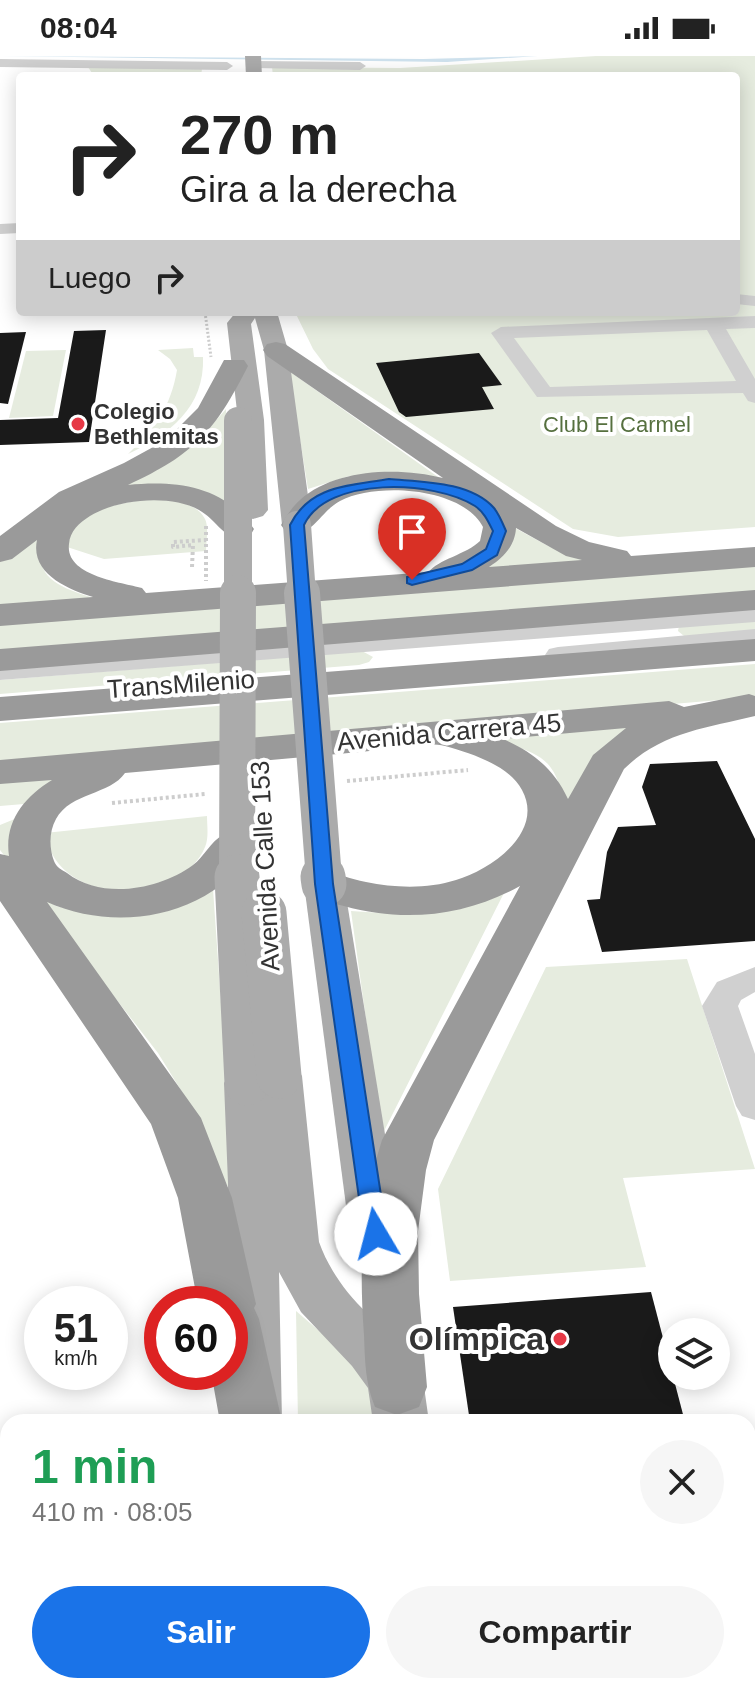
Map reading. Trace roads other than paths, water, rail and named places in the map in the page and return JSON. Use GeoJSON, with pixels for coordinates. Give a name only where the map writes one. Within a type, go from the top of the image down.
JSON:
{"type":"FeatureCollection","features":[{"type":"Feature","properties":{"kind":"highway"},"geometry":{"type":"LineString","coordinates":[[276,350],[556,540],[604,556],[710,560]]}},
{"type":"Feature","properties":{"kind":"highway"},"geometry":{"type":"LineString","coordinates":[[0,552],[70,499],[135,470],[177,446],[210,412],[234,366]]}},
{"type":"Feature","properties":{"kind":"highway"},"geometry":{"type":"LineString","coordinates":[[297,525],[308,506],[333,493],[379,483],[429,485],[478,502],[496,521],[500,531],[498,542],[492,552],[477,562],[457,570],[396,583]]}},
{"type":"Feature","properties":{"kind":"highway"},"geometry":{"type":"LineString","coordinates":[[213,598],[140,596],[90,586],[58,566],[54,558],[54,536],[67,519],[89,505],[146,491],[204,500],[217,508],[222,535]]}},
{"type":"Feature","properties":{"kind":"highway"},"geometry":{"type":"LineString","coordinates":[[0,615],[755,557]]}},
{"type":"Feature","properties":{"kind":"highway"},"geometry":{"type":"LineString","coordinates":[[0,660],[755,600]]}},
{"type":"Feature","properties":{"kind":"highway"},"geometry":{"type":"LineString","coordinates":[[0,709],[755,650]]}},
{"type":"Feature","properties":{"kind":"highway"},"geometry":{"type":"LineString","coordinates":[[399,1405],[390,1218],[396,1175],[408,1140],[607,764],[637,736],[660,725],[752,705]]}},
{"type":"Feature","properties":{"kind":"highway","name":"Avenida Carrera 45"},"geometry":{"type":"LineString","coordinates":[[0,772],[752,705]]}},
{"type":"Feature","properties":{"kind":"highway"},"geometry":{"type":"LineString","coordinates":[[324,884],[366,899],[405,902],[470,891],[505,875],[531,853],[546,829],[549,812],[546,795],[538,780],[524,766],[491,761],[455,737],[427,735]]}},
{"type":"Feature","properties":{"kind":"highway"},"geometry":{"type":"LineString","coordinates":[[163,758],[97,776],[54,796],[33,819],[29,835],[30,857],[40,875],[62,891],[92,901],[127,902],[188,887],[212,872],[237,845]]}},
{"type":"Feature","properties":{"kind":"highway"},"geometry":{"type":"LineString","coordinates":[[0,868],[175,1118],[205,1198],[223,1286]]}},
{"type":"Feature","properties":{"kind":"highway"},"geometry":{"type":"LineString","coordinates":[[246,1390],[251,1414]]}},
{"type":"Feature","properties":{"kind":"main road","name":"Avenida Calle 153"},"geometry":{"type":"LineString","coordinates":[[230,316],[234,366],[258,420],[297,525],[324,884],[399,1405]]}},
{"type":"Feature","properties":{"kind":"main road","name":"Avenida Calle 153"},"geometry":{"type":"LineString","coordinates":[[245,316],[239,323],[258,420],[262,872],[263,1080],[253,1198],[253,1414]]}},
{"type":"Feature","properties":{"kind":"main road","name":"Avenida Calle 153"},"geometry":{"type":"LineString","coordinates":[[266,316],[276,350],[222,535],[237,845],[263,1080],[301,1265],[325,1304],[375,1350],[399,1405]]}},
{"type":"Feature","properties":{"kind":"street"},"geometry":{"type":"LineString","coordinates":[[0,63],[227,66]]}},
{"type":"Feature","properties":{"kind":"street"},"geometry":{"type":"LineString","coordinates":[[254,65],[366,64]]}},
{"type":"Feature","properties":{"kind":"street"},"geometry":{"type":"LineString","coordinates":[[584,321],[614,316]]}},
{"type":"Feature","properties":{"kind":"street"},"geometry":{"type":"LineString","coordinates":[[713,323],[753,392],[544,393],[501,333],[552,321],[755,322]]}},
{"type":"Feature","properties":{"kind":"street","name":"TransMilenio"},"geometry":{"type":"LineString","coordinates":[[360,658],[517,658],[695,631],[755,614]]}},
{"type":"Feature","properties":{"kind":"street","name":"TransMilenio"},"geometry":{"type":"LineString","coordinates":[[451,651],[504,634],[591,639],[695,631]]}},
{"type":"Feature","properties":{"kind":"street","name":"TransMilenio"},"geometry":{"type":"LineString","coordinates":[[0,697],[360,658],[504,634],[695,631],[755,637]]}},
{"type":"Feature","properties":{"kind":"street","name":"TransMilenio"},"geometry":{"type":"LineString","coordinates":[[0,672],[360,658],[451,651],[517,658],[591,639]]}},
{"type":"Feature","properties":{"kind":"street"},"geometry":{"type":"LineString","coordinates":[[744,983],[722,998],[720,1006],[755,1106]]}},
{"type":"Feature","properties":{"kind":"water"},"geometry":{"type":"Polygon","coordinates":[[[0,56],[423,59],[538,56],[447,62],[0,56]]]}},
{"type":"Feature","properties":{"kind":"place","name":"Colegio Bethlemitas"},"geometry":{"type":"Point","coordinates":[78,424]}},
{"type":"Feature","properties":{"kind":"place","name":"Olímpica"},"geometry":{"type":"Point","coordinates":[560,1339]}},
{"type":"Feature","properties":{"kind":"park label","name":"Club El Carmel"},"geometry":{"type":"Point","coordinates":[617,424]}}]}
